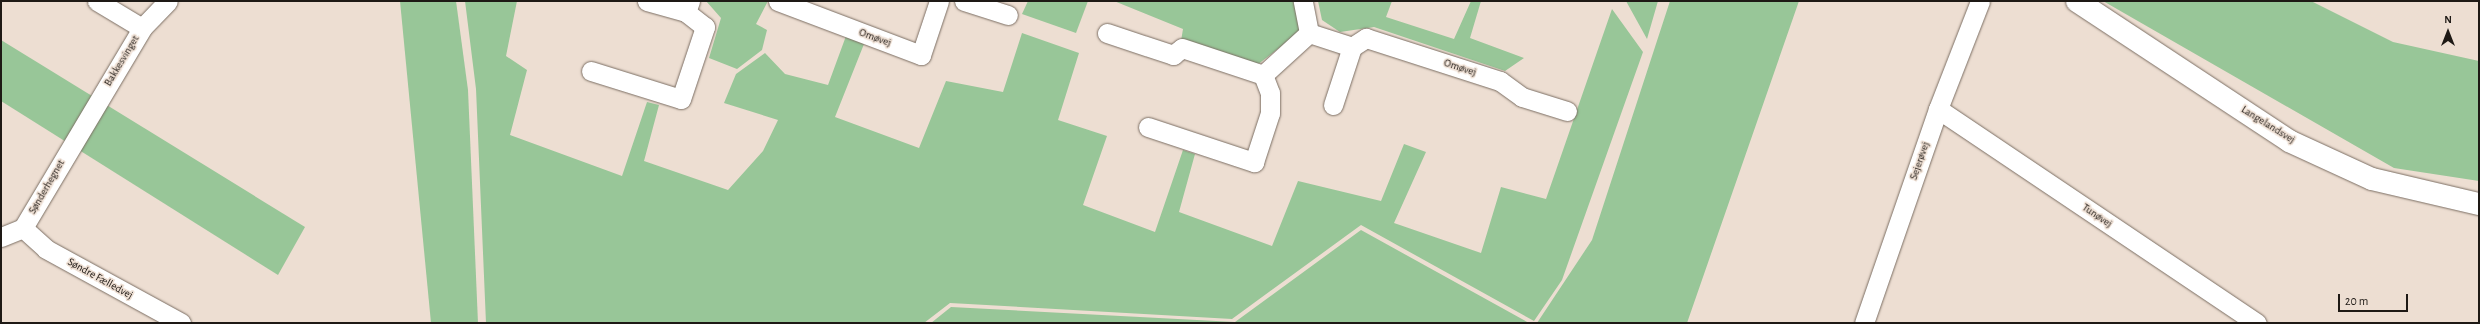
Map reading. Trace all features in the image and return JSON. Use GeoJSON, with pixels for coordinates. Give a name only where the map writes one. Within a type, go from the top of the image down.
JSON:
{"type":"FeatureCollection","features":[{"type":"Feature","properties":{"kind":"street"},"geometry":{"type":"LineString","coordinates":[[97,1],[142,28]]}},
{"type":"Feature","properties":{"kind":"street","name":"Bakkesvinget"},"geometry":{"type":"LineString","coordinates":[[84,126],[142,28],[168,1]]}},
{"type":"Feature","properties":{"kind":"street"},"geometry":{"type":"LineString","coordinates":[[591,70],[681,99],[705,27],[688,7],[647,1]]}},
{"type":"Feature","properties":{"kind":"street","name":"Omøvej"},"geometry":{"type":"LineString","coordinates":[[778,1],[921,55],[939,1]]}},
{"type":"Feature","properties":{"kind":"street"},"geometry":{"type":"LineString","coordinates":[[964,1],[1008,16]]}},
{"type":"Feature","properties":{"kind":"street"},"geometry":{"type":"LineString","coordinates":[[1303,1],[1309,33]]}},
{"type":"Feature","properties":{"kind":"street","name":"Sejerøvej"},"geometry":{"type":"LineString","coordinates":[[1864,323],[1938,109],[1980,1]]}},
{"type":"Feature","properties":{"kind":"street","name":"Langelandsvej"},"geometry":{"type":"LineString","coordinates":[[2077,1],[2290,141],[2372,179],[2479,204]]}},
{"type":"Feature","properties":{"kind":"street"},"geometry":{"type":"LineString","coordinates":[[1107,33],[1173,55],[1182,48],[1263,75]]}},
{"type":"Feature","properties":{"kind":"street"},"geometry":{"type":"LineString","coordinates":[[1309,33],[1352,47],[1333,105]]}},
{"type":"Feature","properties":{"kind":"street"},"geometry":{"type":"LineString","coordinates":[[1263,75],[1309,33]]}},
{"type":"Feature","properties":{"kind":"street","name":"Omøvej"},"geometry":{"type":"LineString","coordinates":[[1352,47],[1366,38],[1500,81],[1522,97],[1567,111]]}},
{"type":"Feature","properties":{"kind":"street"},"geometry":{"type":"LineString","coordinates":[[1148,127],[1254,162],[1270,113],[1270,93],[1263,75]]}},
{"type":"Feature","properties":{"kind":"street","name":"Tunøvej"},"geometry":{"type":"LineString","coordinates":[[1938,109],[2257,323]]}},
{"type":"Feature","properties":{"kind":"street","name":"Sønderhegnet"},"geometry":{"type":"LineString","coordinates":[[23,228],[84,126]]}},
{"type":"Feature","properties":{"kind":"street"},"geometry":{"type":"LineString","coordinates":[[1,237],[23,228]]}},
{"type":"Feature","properties":{"kind":"street","name":"Søndre Fælledvej"},"geometry":{"type":"LineString","coordinates":[[23,228],[46,249],[181,323]]}},
{"type":"Feature","properties":{"kind":"green space"},"geometry":{"type":"Polygon","coordinates":[[[400,1],[456,1],[468,90],[478,323],[431,323],[400,1]]]}},
{"type":"Feature","properties":{"kind":"green space"},"geometry":{"type":"Polygon","coordinates":[[[465,1],[517,1],[506,56],[527,70],[510,135],[622,176],[647,102],[659,105],[644,161],[728,190],[763,151],[778,120],[724,103],[736,74],[765,53],[785,74],[828,85],[846,36],[864,44],[835,117],[919,148],[946,81],[1003,92],[1022,33],[1079,53],[1058,120],[1107,136],[1083,205],[1155,232],[1183,150],[1195,154],[1179,212],[1272,246],[1298,181],[1381,201],[1404,144],[1426,152],[1394,223],[1481,253],[1501,187],[1546,199],[1612,9],[1643,52],[1562,280],[1534,321],[1361,225],[1232,319],[950,303],[924,323],[486,323],[476,89],[465,1]]]}},
{"type":"Feature","properties":{"kind":"green space"},"geometry":{"type":"Polygon","coordinates":[[[706,1],[768,1],[756,24],[767,30],[762,50],[737,69],[709,58],[721,18],[706,1]]]}},
{"type":"Feature","properties":{"kind":"green space"},"geometry":{"type":"Polygon","coordinates":[[[1028,1],[1088,1],[1076,33],[1022,14],[1028,1]]]}},
{"type":"Feature","properties":{"kind":"green space"},"geometry":{"type":"Polygon","coordinates":[[[1114,1],[1296,1],[1301,31],[1257,65],[1181,41],[1183,29],[1114,1]]]}},
{"type":"Feature","properties":{"kind":"green space"},"geometry":{"type":"Polygon","coordinates":[[[1318,1],[1392,1],[1386,17],[1454,39],[1471,1],[1481,1],[1470,38],[1524,58],[1505,71],[1374,27],[1340,32],[1322,20],[1318,1]]]}},
{"type":"Feature","properties":{"kind":"green space"},"geometry":{"type":"Polygon","coordinates":[[[1626,1],[1658,1],[1647,39],[1626,1]]]}},
{"type":"Feature","properties":{"kind":"green space"},"geometry":{"type":"Polygon","coordinates":[[[1670,1],[1799,1],[1687,323],[1537,323],[1592,240],[1670,1]]]}},
{"type":"Feature","properties":{"kind":"green space"},"geometry":{"type":"Polygon","coordinates":[[[2103,1],[2311,1],[2393,42],[2479,61],[2479,181],[2394,168],[2103,1]]]}},
{"type":"Feature","properties":{"kind":"green space"},"geometry":{"type":"Polygon","coordinates":[[[1,40],[305,227],[278,275],[1,101],[1,40]]]}},
{"type":"Feature","properties":{"kind":"green space"},"geometry":{"type":"Polygon","coordinates":[[[1361,230],[1529,323],[931,323],[951,307],[1235,322],[1361,230]]]}}]}
